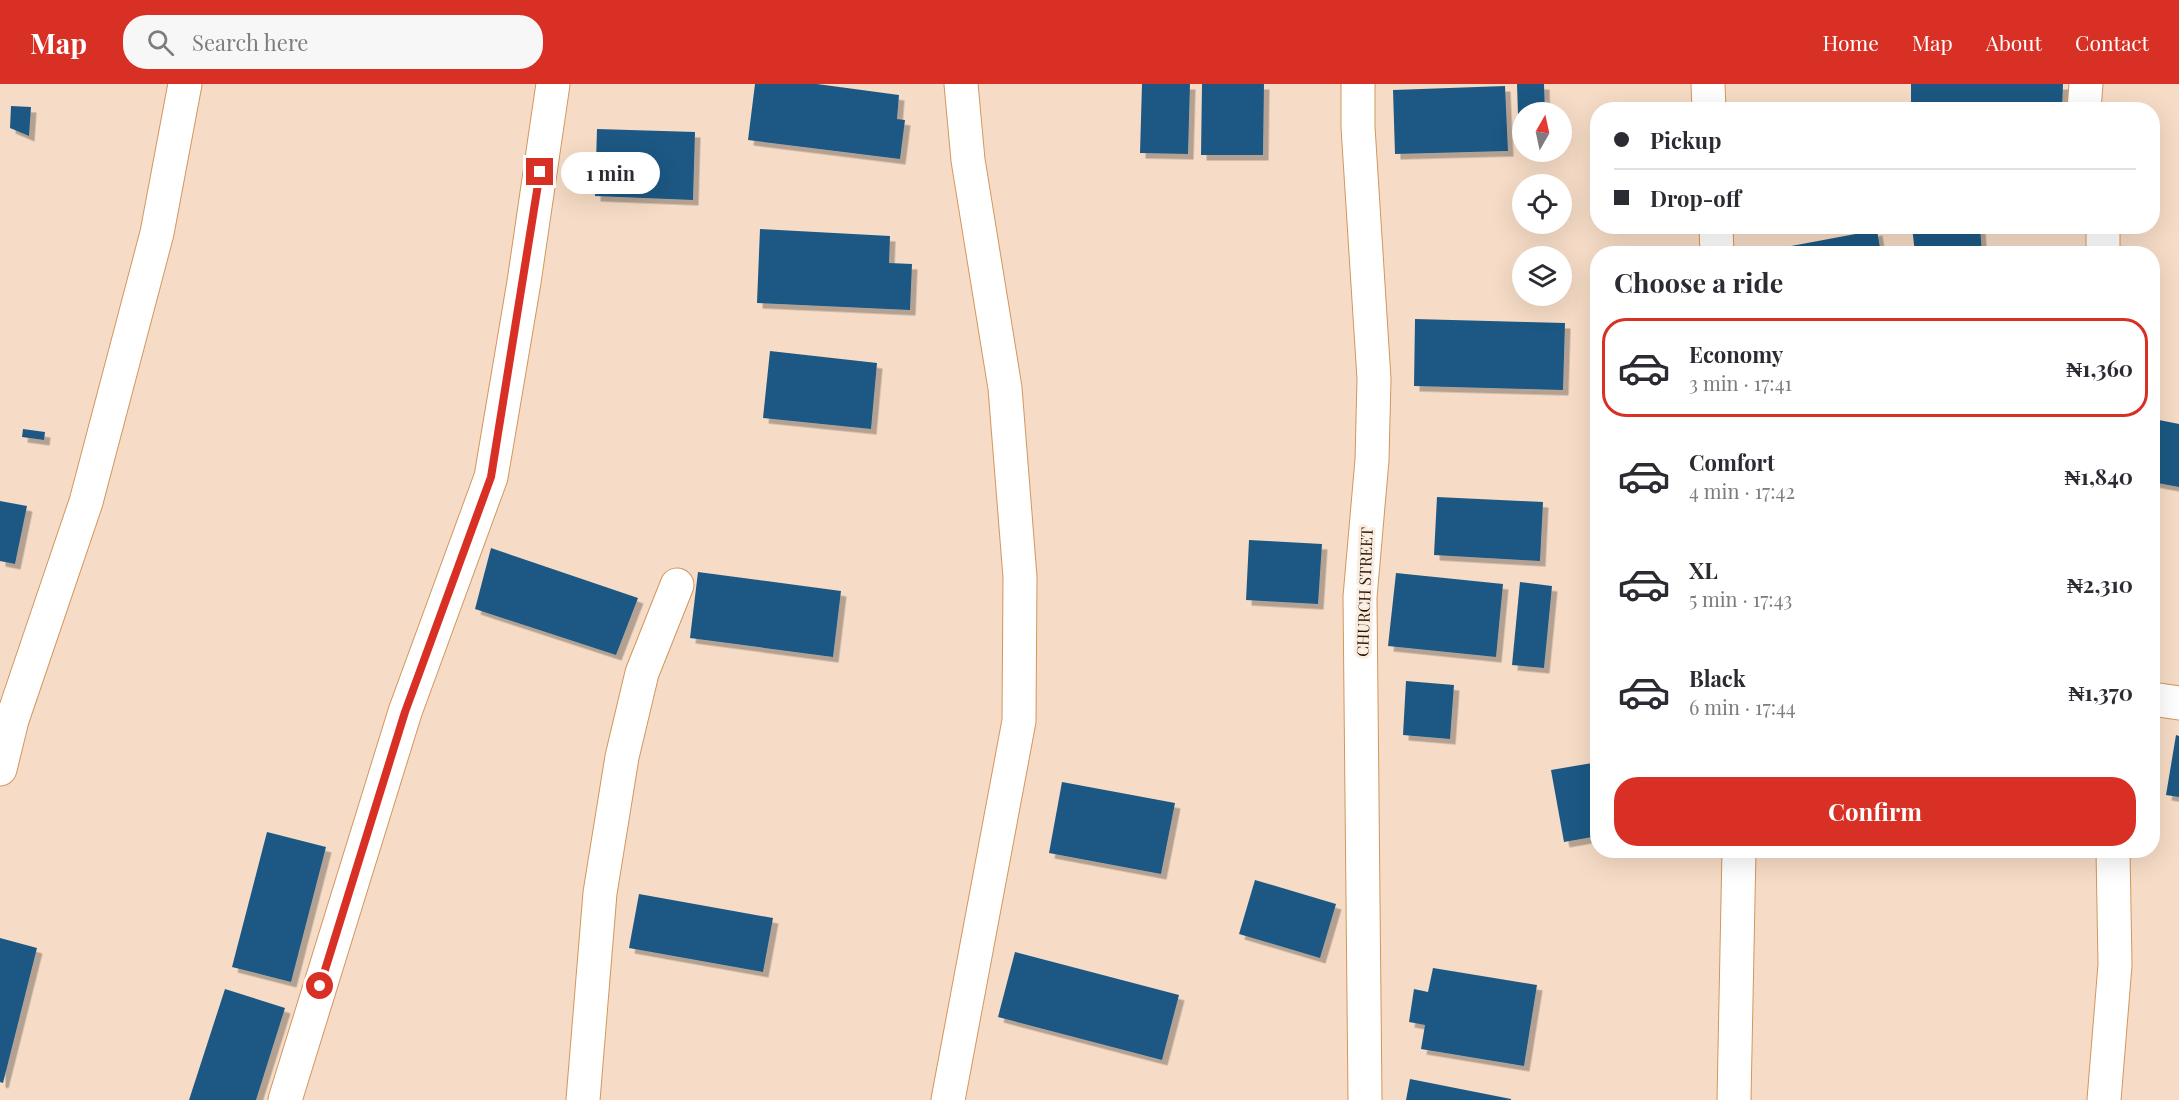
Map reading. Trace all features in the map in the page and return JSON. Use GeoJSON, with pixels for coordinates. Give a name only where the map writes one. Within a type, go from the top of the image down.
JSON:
{"type":"FeatureCollection","features":[{"type":"Feature","properties":{"kind":"street"},"geometry":{"type":"LineString","coordinates":[[0,769],[12,720],[86,502],[158,233],[185,84]]}},
{"type":"Feature","properties":{"kind":"street"},"geometry":{"type":"LineString","coordinates":[[285,1100],[405,712],[491,477],[554,84]]}},
{"type":"Feature","properties":{"kind":"street"},"geometry":{"type":"LineString","coordinates":[[948,1100],[1019,721],[1020,577],[1005,388],[968,160],[961,84]]}},
{"type":"Feature","properties":{"kind":"street","name":"CHURCH STREET"},"geometry":{"type":"LineString","coordinates":[[1358,84],[1358,128],[1374,380],[1372,460],[1360,597],[1365,1100]]}},
{"type":"Feature","properties":{"kind":"street"},"geometry":{"type":"LineString","coordinates":[[1708,84],[1709,102]]}},
{"type":"Feature","properties":{"kind":"street"},"geometry":{"type":"LineString","coordinates":[[2085,102],[2086,84]]}},
{"type":"Feature","properties":{"kind":"street"},"geometry":{"type":"LineString","coordinates":[[583,1100],[600,893],[622,757],[642,673],[677,585]]}},
{"type":"Feature","properties":{"kind":"street"},"geometry":{"type":"LineString","coordinates":[[2160,700],[2179,703]]}},
{"type":"Feature","properties":{"kind":"street"},"geometry":{"type":"LineString","coordinates":[[1734,1100],[1739,858]]}},
{"type":"Feature","properties":{"kind":"street"},"geometry":{"type":"LineString","coordinates":[[2104,1100],[2115,965],[2113,858]]}},
{"type":"Feature","properties":{"kind":"building"},"geometry":{"type":"Polygon","coordinates":[[[755,84],[817,84],[899,95],[897,119],[905,120],[900,159],[748,140],[755,84]]]}},
{"type":"Feature","properties":{"kind":"building"},"geometry":{"type":"Polygon","coordinates":[[[1142,84],[1190,84],[1188,154],[1140,153],[1142,84]]]}},
{"type":"Feature","properties":{"kind":"building"},"geometry":{"type":"Polygon","coordinates":[[[1202,84],[1264,84],[1263,155],[1201,155],[1202,84]]]}},
{"type":"Feature","properties":{"kind":"building"},"geometry":{"type":"Polygon","coordinates":[[[1517,84],[1544,84],[1545,102],[1518,102],[1517,84]]]}},
{"type":"Feature","properties":{"kind":"building"},"geometry":{"type":"Polygon","coordinates":[[[1911,84],[2063,84],[2062,102],[1911,102],[1911,84]]]}},
{"type":"Feature","properties":{"kind":"building"},"geometry":{"type":"Polygon","coordinates":[[[1505,86],[1508,151],[1395,154],[1393,90],[1505,86]]]}},
{"type":"Feature","properties":{"kind":"building"},"geometry":{"type":"Polygon","coordinates":[[[11,106],[31,107],[29,136],[10,128],[11,106]]]}},
{"type":"Feature","properties":{"kind":"building"},"geometry":{"type":"Polygon","coordinates":[[[597,129],[695,132],[693,200],[595,196],[597,129]]]}},
{"type":"Feature","properties":{"kind":"building"},"geometry":{"type":"Polygon","coordinates":[[[760,229],[890,236],[889,263],[912,264],[910,310],[757,303],[760,229]]]}},
{"type":"Feature","properties":{"kind":"building"},"geometry":{"type":"Polygon","coordinates":[[[1856,234],[1878,234],[1880,246],[1791,246],[1856,234]]]}},
{"type":"Feature","properties":{"kind":"building"},"geometry":{"type":"Polygon","coordinates":[[[1913,234],[1981,234],[1981,246],[1914,246],[1913,234]]]}},
{"type":"Feature","properties":{"kind":"building"},"geometry":{"type":"Polygon","coordinates":[[[1415,319],[1565,323],[1563,390],[1414,386],[1415,319]]]}},
{"type":"Feature","properties":{"kind":"building"},"geometry":{"type":"Polygon","coordinates":[[[770,351],[877,363],[871,429],[763,418],[770,351]]]}},
{"type":"Feature","properties":{"kind":"building"},"geometry":{"type":"Polygon","coordinates":[[[2160,420],[2179,424],[2179,487],[2160,483],[2160,420]]]}},
{"type":"Feature","properties":{"kind":"building"},"geometry":{"type":"Polygon","coordinates":[[[23,429],[45,432],[44,440],[22,437],[23,429]]]}},
{"type":"Feature","properties":{"kind":"building"},"geometry":{"type":"Polygon","coordinates":[[[1437,497],[1543,502],[1540,561],[1434,555],[1437,497]]]}},
{"type":"Feature","properties":{"kind":"building"},"geometry":{"type":"Polygon","coordinates":[[[0,501],[27,506],[15,564],[0,561],[0,501]]]}},
{"type":"Feature","properties":{"kind":"building"},"geometry":{"type":"Polygon","coordinates":[[[1249,540],[1322,544],[1318,604],[1246,600],[1249,540]]]}},
{"type":"Feature","properties":{"kind":"building"},"geometry":{"type":"Polygon","coordinates":[[[491,548],[638,598],[616,655],[475,609],[491,548]]]}},
{"type":"Feature","properties":{"kind":"building"},"geometry":{"type":"Polygon","coordinates":[[[698,572],[841,591],[833,657],[690,638],[698,572]]]}},
{"type":"Feature","properties":{"kind":"building"},"geometry":{"type":"Polygon","coordinates":[[[1396,573],[1503,584],[1496,657],[1388,646],[1396,573]]]}},
{"type":"Feature","properties":{"kind":"building"},"geometry":{"type":"Polygon","coordinates":[[[1520,582],[1552,586],[1544,668],[1512,665],[1520,582]]]}},
{"type":"Feature","properties":{"kind":"building"},"geometry":{"type":"Polygon","coordinates":[[[1406,681],[1454,685],[1450,739],[1403,735],[1406,681]]]}},
{"type":"Feature","properties":{"kind":"building"},"geometry":{"type":"Polygon","coordinates":[[[2176,735],[2179,736],[2179,797],[2166,795],[2176,735]]]}},
{"type":"Feature","properties":{"kind":"building"},"geometry":{"type":"Polygon","coordinates":[[[1590,763],[1590,837],[1564,842],[1551,770],[1590,763]]]}},
{"type":"Feature","properties":{"kind":"building"},"geometry":{"type":"Polygon","coordinates":[[[1062,782],[1175,803],[1161,874],[1049,853],[1062,782]]]}},
{"type":"Feature","properties":{"kind":"building"},"geometry":{"type":"Polygon","coordinates":[[[267,832],[326,847],[291,982],[232,967],[267,832]]]}},
{"type":"Feature","properties":{"kind":"building"},"geometry":{"type":"Polygon","coordinates":[[[1255,880],[1336,904],[1320,958],[1239,934],[1255,880]]]}},
{"type":"Feature","properties":{"kind":"building"},"geometry":{"type":"Polygon","coordinates":[[[639,894],[773,918],[763,972],[629,948],[639,894]]]}},
{"type":"Feature","properties":{"kind":"building"},"geometry":{"type":"Polygon","coordinates":[[[0,938],[37,948],[3,1083],[0,1082],[0,938]]]}},
{"type":"Feature","properties":{"kind":"building"},"geometry":{"type":"Polygon","coordinates":[[[1015,952],[1179,995],[1162,1060],[998,1017],[1015,952]]]}},
{"type":"Feature","properties":{"kind":"building"},"geometry":{"type":"Polygon","coordinates":[[[1433,968],[1537,985],[1524,1066],[1421,1049],[1425,1025],[1409,1022],[1414,989],[1428,992],[1433,968]]]}},
{"type":"Feature","properties":{"kind":"building"},"geometry":{"type":"Polygon","coordinates":[[[225,989],[285,1008],[256,1100],[189,1100],[225,989]]]}},
{"type":"Feature","properties":{"kind":"building"},"geometry":{"type":"Polygon","coordinates":[[[1410,1079],[1511,1099],[1511,1100],[1406,1100],[1410,1079]]]}},
{"type":"Feature","properties":{"kind":"route"},"geometry":{"type":"LineString","coordinates":[[320,986],[405,712],[491,477],[540,172]]}}]}
